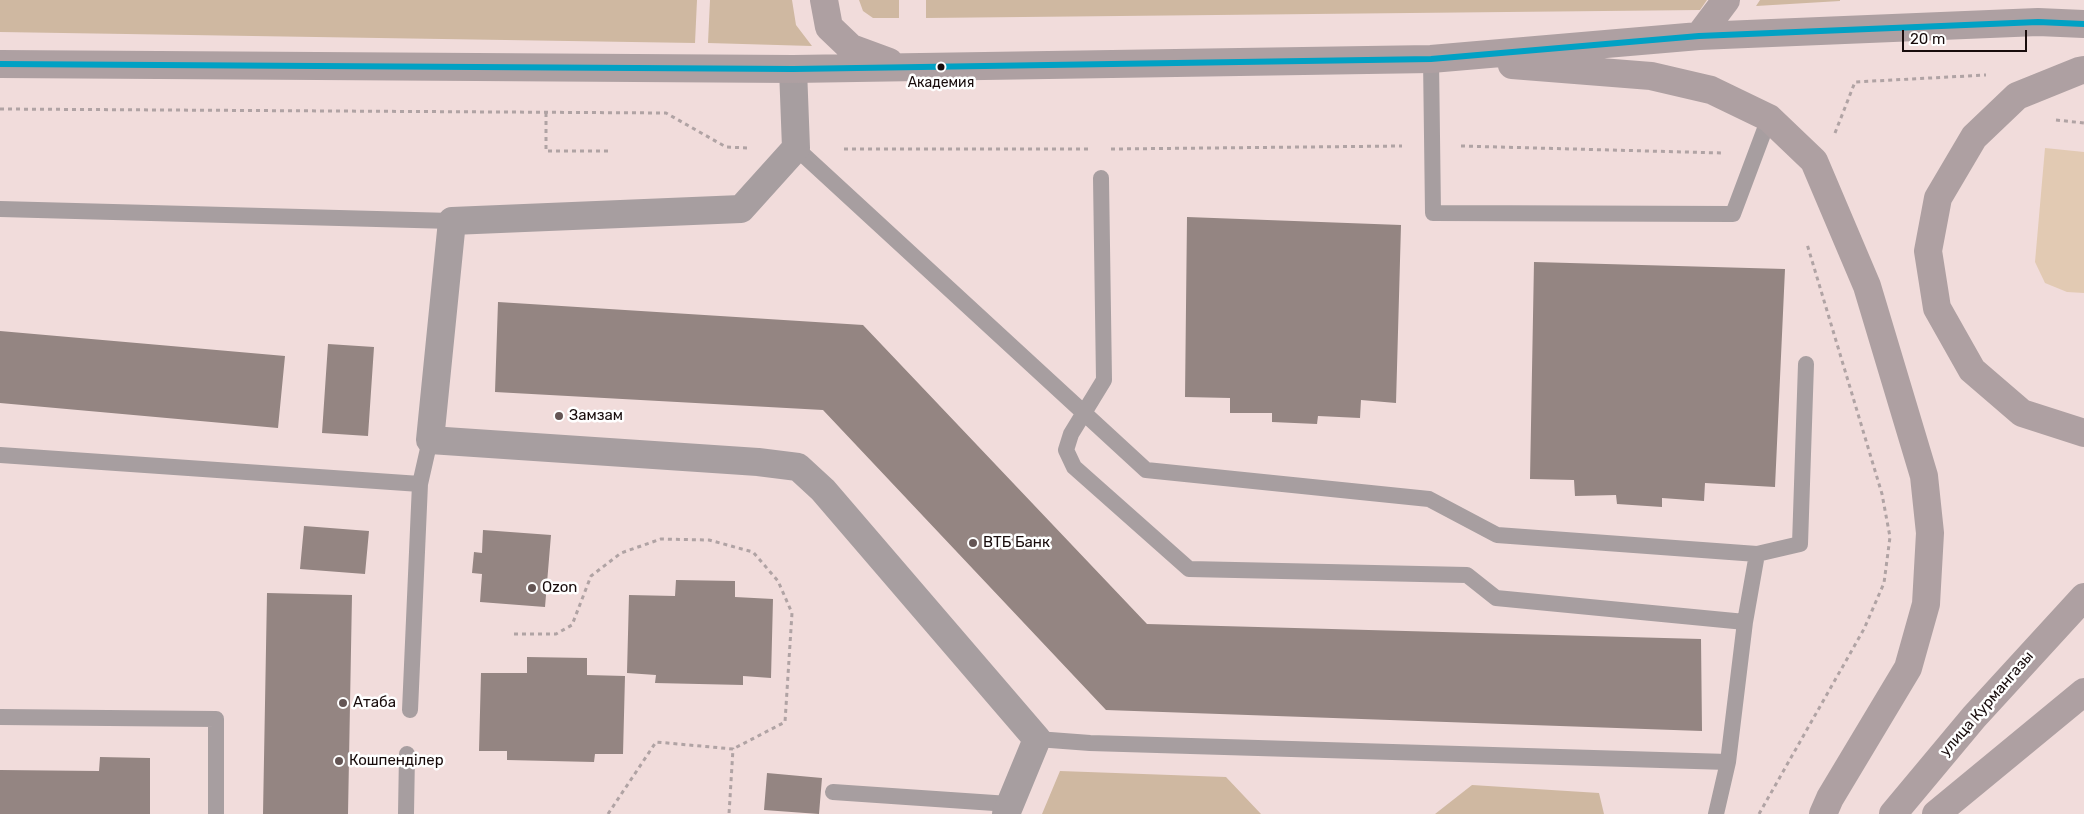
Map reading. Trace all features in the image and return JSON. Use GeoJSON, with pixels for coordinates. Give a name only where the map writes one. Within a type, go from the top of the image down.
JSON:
{"type":"FeatureCollection","features":[{"type":"Feature","properties":{"kind":"main road"},"geometry":{"type":"LineString","coordinates":[[824,0],[829,27],[851,48],[905,68]]}},
{"type":"Feature","properties":{"kind":"main road"},"geometry":{"type":"LineString","coordinates":[[1699,36],[1726,0]]}},
{"type":"Feature","properties":{"kind":"main road"},"geometry":{"type":"LineString","coordinates":[[0,64],[793,70],[1431,59],[1699,36],[2038,22],[2084,24]]}},
{"type":"Feature","properties":{"kind":"main road"},"geometry":{"type":"LineString","coordinates":[[1431,59],[1651,76],[1711,90],[1769,118],[1814,161],[1867,286],[1924,476],[1930,533],[1926,604],[1908,668],[1830,798],[1823,814]]}},
{"type":"Feature","properties":{"kind":"main road"},"geometry":{"type":"LineString","coordinates":[[2084,70],[2079,70],[2017,96],[1974,137],[1938,198],[1928,251],[1937,308],[1972,370],[2022,413],[2084,433]]}},
{"type":"Feature","properties":{"kind":"main road","name":"улица Курмангазы"},"geometry":{"type":"LineString","coordinates":[[1893,814],[1974,717],[2084,597]]}},
{"type":"Feature","properties":{"kind":"main road"},"geometry":{"type":"LineString","coordinates":[[1936,814],[2084,692]]}},
{"type":"Feature","properties":{"kind":"street"},"geometry":{"type":"LineString","coordinates":[[793,70],[796,148],[741,209],[452,221],[430,440],[758,462],[798,467],[823,490],[1037,739],[1007,809]]}},
{"type":"Feature","properties":{"kind":"lane"},"geometry":{"type":"LineString","coordinates":[[1431,59],[1433,214],[1733,214],[1769,118]]}},
{"type":"Feature","properties":{"kind":"lane"},"geometry":{"type":"LineString","coordinates":[[796,148],[1146,470],[1429,498],[1497,535],[1757,554],[1800,544],[1806,364]]}},
{"type":"Feature","properties":{"kind":"lane"},"geometry":{"type":"LineString","coordinates":[[1102,178],[1104,380],[1071,434],[1066,450],[1074,467],[1189,569],[1467,575],[1496,598],[1745,622]]}},
{"type":"Feature","properties":{"kind":"lane"},"geometry":{"type":"LineString","coordinates":[[0,209],[452,221]]}},
{"type":"Feature","properties":{"kind":"lane"},"geometry":{"type":"LineString","coordinates":[[410,710],[420,484],[430,440]]}},
{"type":"Feature","properties":{"kind":"lane"},"geometry":{"type":"LineString","coordinates":[[0,456],[420,484]]}},
{"type":"Feature","properties":{"kind":"lane"},"geometry":{"type":"LineString","coordinates":[[1716,814],[1728,762],[1745,622],[1757,554]]}},
{"type":"Feature","properties":{"kind":"lane"},"geometry":{"type":"LineString","coordinates":[[0,717],[216,719],[216,814]]}},
{"type":"Feature","properties":{"kind":"lane"},"geometry":{"type":"LineString","coordinates":[[1037,739],[1090,743],[1728,762]]}},
{"type":"Feature","properties":{"kind":"lane"},"geometry":{"type":"LineString","coordinates":[[406,814],[407,754]]}},
{"type":"Feature","properties":{"kind":"lane"},"geometry":{"type":"LineString","coordinates":[[833,792],[1007,809]]}},
{"type":"Feature","properties":{"kind":"path"},"geometry":{"type":"LineString","coordinates":[[1814,161],[1832,142],[1855,82],[1988,75]]}},
{"type":"Feature","properties":{"kind":"path"},"geometry":{"type":"LineString","coordinates":[[0,109],[666,113],[726,147],[906,151],[1094,149]]}},
{"type":"Feature","properties":{"kind":"path"},"geometry":{"type":"LineString","coordinates":[[546,113],[546,151],[609,151]]}},
{"type":"Feature","properties":{"kind":"path"},"geometry":{"type":"LineString","coordinates":[[1104,149],[1432,145],[1756,154]]}},
{"type":"Feature","properties":{"kind":"path"},"geometry":{"type":"LineString","coordinates":[[514,634],[556,634],[572,625],[591,576],[621,553],[661,539],[709,540],[753,552],[778,581],[792,613],[785,722],[733,749],[656,742],[608,814]]}},
{"type":"Feature","properties":{"kind":"path"},"geometry":{"type":"LineString","coordinates":[[729,814],[733,749]]}},
{"type":"Feature","properties":{"kind":"shaded area"},"geometry":{"type":"Polygon","coordinates":[[[0,0],[697,0],[695,43],[0,32],[0,0]]]}},
{"type":"Feature","properties":{"kind":"shaded area"},"geometry":{"type":"Polygon","coordinates":[[[710,0],[792,0],[796,25],[812,46],[708,43],[710,0]]]}},
{"type":"Feature","properties":{"kind":"shaded area"},"geometry":{"type":"Polygon","coordinates":[[[859,0],[899,0],[899,18],[873,18],[863,11],[859,0]]]}},
{"type":"Feature","properties":{"kind":"shaded area"},"geometry":{"type":"Polygon","coordinates":[[[926,0],[1707,0],[1700,10],[926,18],[926,0]]]}},
{"type":"Feature","properties":{"kind":"shaded area"},"geometry":{"type":"Polygon","coordinates":[[[1760,0],[1840,0],[1840,1],[1756,6],[1760,0]]]}},
{"type":"Feature","properties":{"kind":"shaded area"},"geometry":{"type":"Polygon","coordinates":[[[2045,148],[2084,152],[2084,293],[2067,292],[2045,283],[2035,262],[2045,148]]]}},
{"type":"Feature","properties":{"kind":"shaded area"},"geometry":{"type":"Polygon","coordinates":[[[1060,771],[1226,777],[1261,814],[1042,814],[1060,771]]]}},
{"type":"Feature","properties":{"kind":"shaded area"},"geometry":{"type":"Polygon","coordinates":[[[1472,785],[1599,793],[1604,814],[1435,814],[1472,785]]]}},
{"type":"Feature","properties":{"kind":"building"},"geometry":{"type":"Polygon","coordinates":[[[1187,217],[1401,225],[1396,403],[1361,400],[1360,418],[1318,416],[1317,424],[1272,422],[1272,413],[1230,413],[1230,398],[1185,397],[1187,217]]]}},
{"type":"Feature","properties":{"kind":"building"},"geometry":{"type":"Polygon","coordinates":[[[1534,262],[1785,269],[1775,487],[1705,483],[1704,501],[1662,498],[1662,507],[1617,504],[1616,495],[1575,496],[1574,480],[1530,479],[1534,262]]]}},
{"type":"Feature","properties":{"kind":"building"},"geometry":{"type":"Polygon","coordinates":[[[498,302],[863,325],[1147,624],[1701,639],[1702,731],[1106,710],[823,410],[495,392],[498,302]]]}},
{"type":"Feature","properties":{"kind":"building"},"geometry":{"type":"Polygon","coordinates":[[[0,331],[285,356],[278,428],[0,403],[0,331]]]}},
{"type":"Feature","properties":{"kind":"building"},"geometry":{"type":"Polygon","coordinates":[[[328,344],[374,347],[368,436],[322,433],[328,344]]]}},
{"type":"Feature","properties":{"kind":"building"},"geometry":{"type":"Polygon","coordinates":[[[304,526],[369,531],[365,574],[300,569],[304,526]]]}},
{"type":"Feature","properties":{"kind":"building"},"geometry":{"type":"Polygon","coordinates":[[[483,530],[551,535],[545,607],[480,602],[482,574],[472,573],[474,552],[482,553],[483,530]]]}},
{"type":"Feature","properties":{"kind":"building"},"geometry":{"type":"Polygon","coordinates":[[[676,580],[735,581],[735,597],[773,599],[771,678],[743,676],[743,685],[655,683],[656,675],[627,673],[629,595],[675,596],[676,580]]]}},
{"type":"Feature","properties":{"kind":"building"},"geometry":{"type":"Polygon","coordinates":[[[267,593],[352,595],[348,814],[263,814],[267,593]]]}},
{"type":"Feature","properties":{"kind":"building"},"geometry":{"type":"Polygon","coordinates":[[[527,657],[587,658],[587,675],[625,676],[623,754],[595,754],[594,762],[507,760],[507,751],[479,751],[481,673],[527,673],[527,657]]]}},
{"type":"Feature","properties":{"kind":"building"},"geometry":{"type":"Polygon","coordinates":[[[100,757],[150,758],[150,814],[0,814],[0,770],[99,771],[100,757]]]}},
{"type":"Feature","properties":{"kind":"building"},"geometry":{"type":"Polygon","coordinates":[[[767,773],[822,778],[819,814],[764,810],[767,773]]]}},
{"type":"Feature","properties":{"kind":"transit line"},"geometry":{"type":"LineString","coordinates":[[0,64],[793,69],[1431,59],[1699,36],[2038,22],[2084,24]]}},
{"type":"Feature","properties":{"kind":"place","name":"Академия"},"geometry":{"type":"Point","coordinates":[941,67]}},
{"type":"Feature","properties":{"kind":"place","name":"Замзам"},"geometry":{"type":"Point","coordinates":[559,416]}},
{"type":"Feature","properties":{"kind":"place","name":"ВТБ Банк"},"geometry":{"type":"Point","coordinates":[973,543]}},
{"type":"Feature","properties":{"kind":"place","name":"Ozon"},"geometry":{"type":"Point","coordinates":[532,588]}},
{"type":"Feature","properties":{"kind":"place","name":"Атаба"},"geometry":{"type":"Point","coordinates":[343,703]}},
{"type":"Feature","properties":{"kind":"place","name":"Кошпенділер"},"geometry":{"type":"Point","coordinates":[339,761]}}]}
